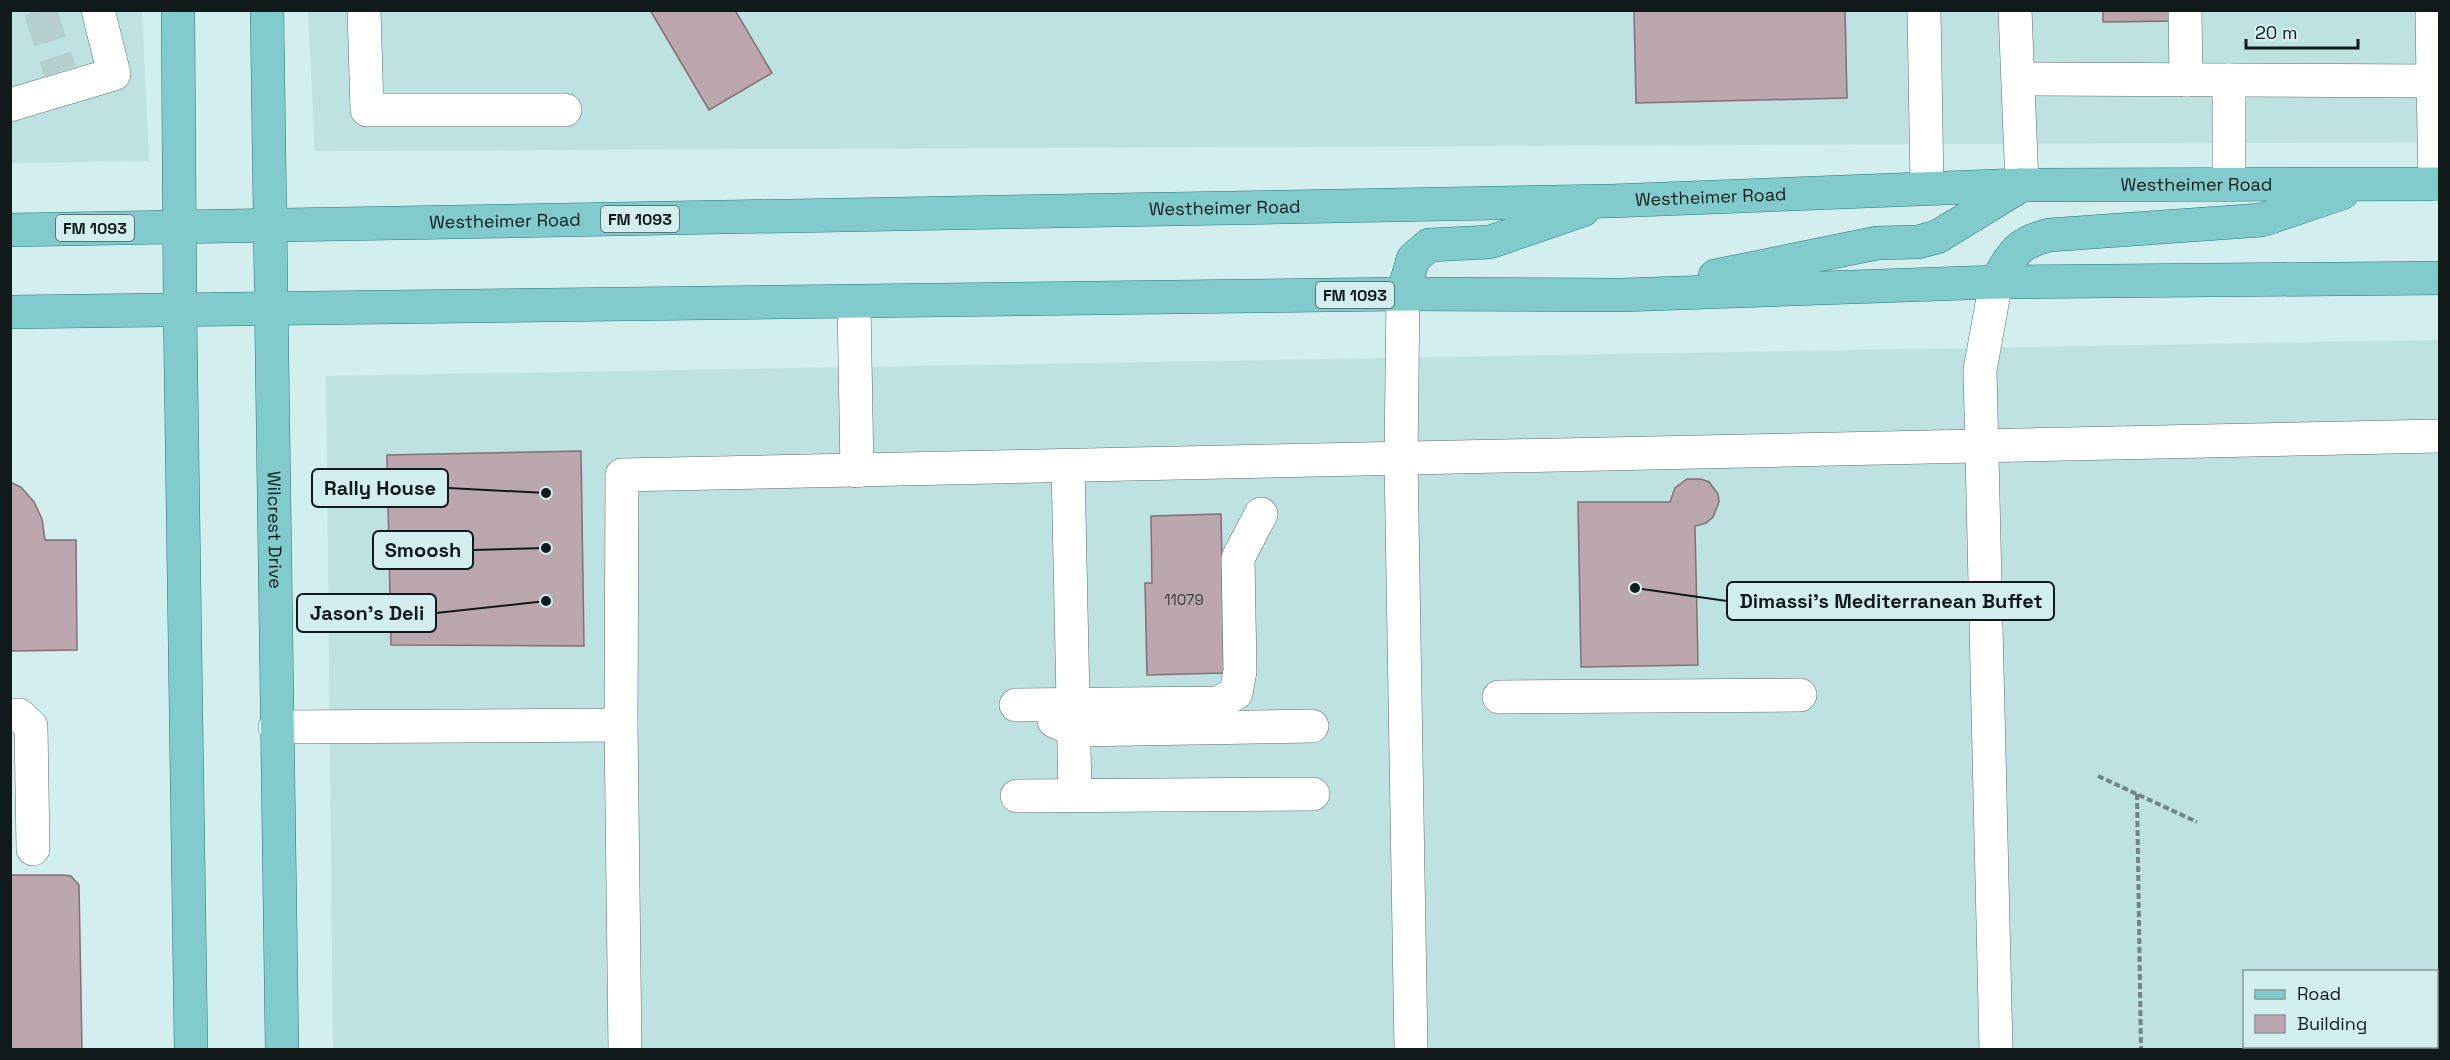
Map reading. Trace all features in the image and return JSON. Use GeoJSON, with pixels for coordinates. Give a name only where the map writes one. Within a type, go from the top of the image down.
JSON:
{"type":"FeatureCollection","features":[{"type":"Feature","properties":{"kind":"main road"},"geometry":{"type":"LineString","coordinates":[[178,10],[191,1050]]}},
{"type":"Feature","properties":{"kind":"main road","name":"Wilcrest Drive"},"geometry":{"type":"LineString","coordinates":[[267,10],[275,727],[282,1050]]}},
{"type":"Feature","properties":{"kind":"main road"},"geometry":{"type":"LineString","coordinates":[[1996,282],[2013,254],[2026,241],[2049,235],[2262,220],[2370,183]]}},
{"type":"Feature","properties":{"kind":"main road","name":"Westheimer Road"},"geometry":{"type":"LineString","coordinates":[[10,230],[1611,201],[2022,185],[2437,184]]}},
{"type":"Feature","properties":{"kind":"main road"},"geometry":{"type":"LineString","coordinates":[[1622,295],[1877,243],[1918,242],[1937,237],[2022,185]]}},
{"type":"Feature","properties":{"kind":"main road"},"geometry":{"type":"LineString","coordinates":[[1403,294],[1413,259],[1429,245],[1490,242],[1611,201]]}},
{"type":"Feature","properties":{"kind":"main road","name":"FM 1093"},"geometry":{"type":"LineString","coordinates":[[10,312],[854,303],[1403,294],[1622,295],[1996,282],[2439,278]]}},
{"type":"Feature","properties":{"kind":"street"},"geometry":{"type":"LineString","coordinates":[[11,103],[63,80],[114,74],[98,10]]}},
{"type":"Feature","properties":{"kind":"street"},"geometry":{"type":"LineString","coordinates":[[364,10],[367,110],[565,110]]}},
{"type":"Feature","properties":{"kind":"street"},"geometry":{"type":"LineString","coordinates":[[1924,10],[1927,187]]}},
{"type":"Feature","properties":{"kind":"street"},"geometry":{"type":"LineString","coordinates":[[2015,10],[2022,185]]}},
{"type":"Feature","properties":{"kind":"street"},"geometry":{"type":"LineString","coordinates":[[2186,10],[2186,80]]}},
{"type":"Feature","properties":{"kind":"street"},"geometry":{"type":"LineString","coordinates":[[2432,10],[2436,81],[2437,184]]}},
{"type":"Feature","properties":{"kind":"street"},"geometry":{"type":"LineString","coordinates":[[2018,79],[2436,81]]}},
{"type":"Feature","properties":{"kind":"street"},"geometry":{"type":"LineString","coordinates":[[2229,80],[2229,185]]}},
{"type":"Feature","properties":{"kind":"street"},"geometry":{"type":"LineString","coordinates":[[1996,282],[1980,370],[1996,1050]]}},
{"type":"Feature","properties":{"kind":"street"},"geometry":{"type":"LineString","coordinates":[[1403,294],[1401,459],[1410,1050]]}},
{"type":"Feature","properties":{"kind":"street"},"geometry":{"type":"LineString","coordinates":[[854,303],[857,471]]}},
{"type":"Feature","properties":{"kind":"street"},"geometry":{"type":"LineString","coordinates":[[625,1050],[621,725],[622,476],[2439,436]]}},
{"type":"Feature","properties":{"kind":"street"},"geometry":{"type":"LineString","coordinates":[[1226,728],[1248,716],[1258,695],[1260,462]]}},
{"type":"Feature","properties":{"kind":"street"},"geometry":{"type":"LineString","coordinates":[[1068,466],[1075,795]]}},
{"type":"Feature","properties":{"kind":"street"},"geometry":{"type":"LineString","coordinates":[[1073,717],[1218,703],[1236,693],[1240,671],[1238,558],[1261,514]]}},
{"type":"Feature","properties":{"kind":"street"},"geometry":{"type":"LineString","coordinates":[[1499,697],[1800,695]]}},
{"type":"Feature","properties":{"kind":"street"},"geometry":{"type":"LineString","coordinates":[[1016,705],[1073,717],[1226,728],[1312,726]]}},
{"type":"Feature","properties":{"kind":"street"},"geometry":{"type":"LineString","coordinates":[[10,715],[20,715],[31,726],[33,849]]}},
{"type":"Feature","properties":{"kind":"street"},"geometry":{"type":"LineString","coordinates":[[275,727],[621,725]]}},
{"type":"Feature","properties":{"kind":"street"},"geometry":{"type":"LineString","coordinates":[[1017,796],[1313,794]]}},
{"type":"Feature","properties":{"kind":"path"},"geometry":{"type":"LineString","coordinates":[[2098,776],[2197,822]]}},
{"type":"Feature","properties":{"kind":"path"},"geometry":{"type":"LineString","coordinates":[[2137,794],[2141,1050]]}},
{"type":"Feature","properties":{"kind":"shaded area"},"geometry":{"type":"Polygon","coordinates":[[[10,11],[142,11],[149,161],[11,163],[10,11]]]}},
{"type":"Feature","properties":{"kind":"shaded area"},"geometry":{"type":"Polygon","coordinates":[[[308,11],[2439,11],[2439,142],[315,151],[308,11]]]}},
{"type":"Feature","properties":{"kind":"shaded area"},"geometry":{"type":"Polygon","coordinates":[[[2439,340],[2439,1049],[333,1049],[326,376],[2439,340]]]}},
{"type":"Feature","properties":{"kind":"building"},"geometry":{"type":"Polygon","coordinates":[[[650,10],[735,10],[772,73],[709,110],[650,10]]]}},
{"type":"Feature","properties":{"kind":"building"},"geometry":{"type":"Polygon","coordinates":[[[1634,10],[1845,10],[1847,98],[1636,103],[1634,10]]]}},
{"type":"Feature","properties":{"kind":"building"},"geometry":{"type":"Polygon","coordinates":[[[2103,10],[2174,10],[2174,21],[2103,22],[2103,10]]]}},
{"type":"Feature","properties":{"kind":"building"},"geometry":{"type":"Polygon","coordinates":[[[581,451],[584,646],[391,645],[387,455],[581,451]]]}},
{"type":"Feature","properties":{"kind":"building"},"geometry":{"type":"Polygon","coordinates":[[[1687,479],[1701,479],[1709,482],[1718,494],[1719,502],[1713,517],[1706,523],[1695,526],[1698,665],[1581,667],[1578,502],[1670,502],[1675,488],[1687,479]]]}},
{"type":"Feature","properties":{"kind":"building"},"geometry":{"type":"Polygon","coordinates":[[[10,482],[21,487],[34,502],[42,519],[45,540],[76,540],[77,650],[10,651],[10,482]]]}},
{"type":"Feature","properties":{"kind":"building"},"geometry":{"type":"Polygon","coordinates":[[[1221,514],[1224,673],[1147,675],[1145,583],[1152,583],[1151,516],[1221,514]]]}},
{"type":"Feature","properties":{"kind":"building"},"geometry":{"type":"Polygon","coordinates":[[[10,875],[71,876],[79,885],[82,1050],[10,1050],[10,875]]]}},
{"type":"Feature","properties":{"kind":"tunnel"},"geometry":{"type":"LineString","coordinates":[[40,10],[60,71]]}},
{"type":"Feature","properties":{"kind":"place","name":"Rally House"},"geometry":{"type":"Point","coordinates":[546,493]}},
{"type":"Feature","properties":{"kind":"place","name":"Smoosh"},"geometry":{"type":"Point","coordinates":[546,548]}},
{"type":"Feature","properties":{"kind":"place","name":"Dimassi's Mediterranean Buffet"},"geometry":{"type":"Point","coordinates":[1635,588]}},
{"type":"Feature","properties":{"kind":"place","name":"Jason's Deli"},"geometry":{"type":"Point","coordinates":[546,601]}}]}
